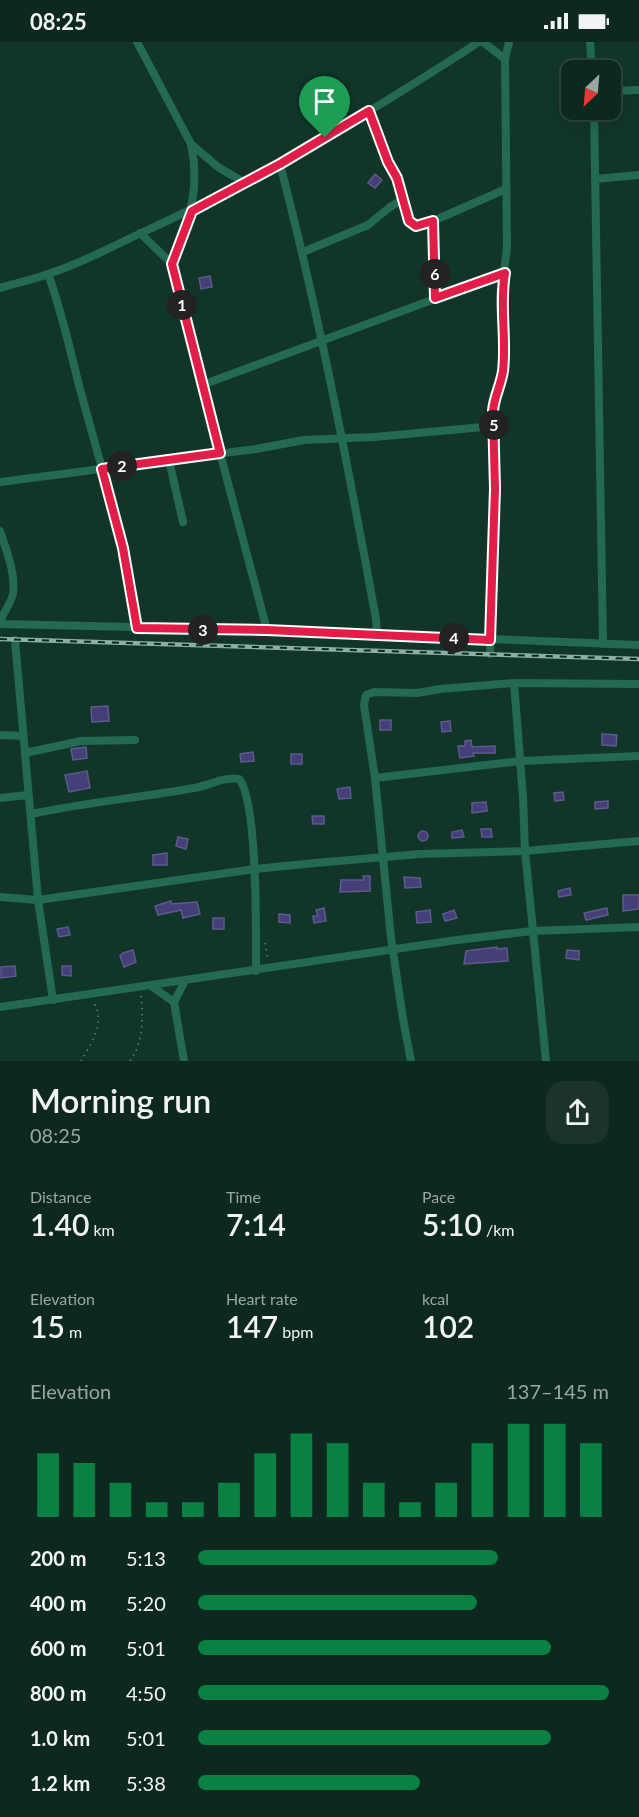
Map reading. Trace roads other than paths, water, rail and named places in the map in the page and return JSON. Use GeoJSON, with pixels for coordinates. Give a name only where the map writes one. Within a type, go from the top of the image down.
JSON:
{"type":"FeatureCollection","features":[{"type":"Feature","properties":{"kind":"street"},"geometry":{"type":"LineString","coordinates":[[137,42],[191,144],[195,162],[192,211],[172,264]]}},
{"type":"Feature","properties":{"kind":"street"},"geometry":{"type":"LineString","coordinates":[[0,288],[48,274],[192,211],[280,164],[481,42],[506,59]]}},
{"type":"Feature","properties":{"kind":"street"},"geometry":{"type":"LineString","coordinates":[[490,654],[495,489],[494,402],[503,373],[501,294],[507,249],[506,59],[509,42]]}},
{"type":"Feature","properties":{"kind":"street"},"geometry":{"type":"LineString","coordinates":[[590,42],[591,60]]}},
{"type":"Feature","properties":{"kind":"street"},"geometry":{"type":"LineString","coordinates":[[621,91],[639,90]]}},
{"type":"Feature","properties":{"kind":"street"},"geometry":{"type":"LineString","coordinates":[[369,111],[388,162],[397,178],[411,224],[416,226],[433,221],[506,189]]}},
{"type":"Feature","properties":{"kind":"street"},"geometry":{"type":"LineString","coordinates":[[594,120],[603,644]]}},
{"type":"Feature","properties":{"kind":"street"},"geometry":{"type":"LineString","coordinates":[[191,144],[218,167],[244,183]]}},
{"type":"Feature","properties":{"kind":"street"},"geometry":{"type":"LineString","coordinates":[[280,164],[303,252],[343,438],[377,634]]}},
{"type":"Feature","properties":{"kind":"street"},"geometry":{"type":"LineString","coordinates":[[595,180],[639,175]]}},
{"type":"Feature","properties":{"kind":"street"},"geometry":{"type":"LineString","coordinates":[[303,252],[368,225],[402,200]]}},
{"type":"Feature","properties":{"kind":"street"},"geometry":{"type":"LineString","coordinates":[[433,221],[435,298]]}},
{"type":"Feature","properties":{"kind":"street"},"geometry":{"type":"LineString","coordinates":[[141,233],[172,264],[267,630]]}},
{"type":"Feature","properties":{"kind":"street"},"geometry":{"type":"LineString","coordinates":[[202,385],[505,273]]}},
{"type":"Feature","properties":{"kind":"street"},"geometry":{"type":"LineString","coordinates":[[48,274],[66,328],[123,548],[137,628]]}},
{"type":"Feature","properties":{"kind":"street"},"geometry":{"type":"LineString","coordinates":[[0,483],[256,449],[304,440],[374,437],[494,426]]}},
{"type":"Feature","properties":{"kind":"street"},"geometry":{"type":"LineString","coordinates":[[169,460],[183,522]]}},
{"type":"Feature","properties":{"kind":"street"},"geometry":{"type":"LineString","coordinates":[[0,531],[14,585],[12,597],[0,622],[639,645]]}},
{"type":"Feature","properties":{"kind":"street"},"geometry":{"type":"LineString","coordinates":[[15,640],[38,900],[53,1000]]}},
{"type":"Feature","properties":{"kind":"street"},"geometry":{"type":"LineString","coordinates":[[411,1061],[393,949],[375,778],[364,705],[365,697],[368,693],[417,693],[514,683],[639,684]]}},
{"type":"Feature","properties":{"kind":"street"},"geometry":{"type":"LineString","coordinates":[[514,683],[525,850],[546,1061]]}},
{"type":"Feature","properties":{"kind":"street"},"geometry":{"type":"LineString","coordinates":[[0,735],[23,736]]}},
{"type":"Feature","properties":{"kind":"street"},"geometry":{"type":"LineString","coordinates":[[25,753],[81,741],[135,740]]}},
{"type":"Feature","properties":{"kind":"street"},"geometry":{"type":"LineString","coordinates":[[375,778],[520,761],[639,756]]}},
{"type":"Feature","properties":{"kind":"street"},"geometry":{"type":"LineString","coordinates":[[32,814],[58,808],[196,788],[236,778],[243,785],[255,869],[256,971]]}},
{"type":"Feature","properties":{"kind":"street"},"geometry":{"type":"LineString","coordinates":[[0,798],[28,795]]}},
{"type":"Feature","properties":{"kind":"street"},"geometry":{"type":"LineString","coordinates":[[0,897],[38,900],[255,869],[384,857],[525,850],[639,841]]}},
{"type":"Feature","properties":{"kind":"street"},"geometry":{"type":"LineString","coordinates":[[0,1007],[393,949],[532,931],[639,927]]}},
{"type":"Feature","properties":{"kind":"street"},"geometry":{"type":"LineString","coordinates":[[184,1061],[174,1002],[185,981]]}},
{"type":"Feature","properties":{"kind":"street"},"geometry":{"type":"LineString","coordinates":[[151,986],[174,1002]]}},
{"type":"Feature","properties":{"kind":"railway"},"geometry":{"type":"LineString","coordinates":[[0,639],[639,659]]}}]}
